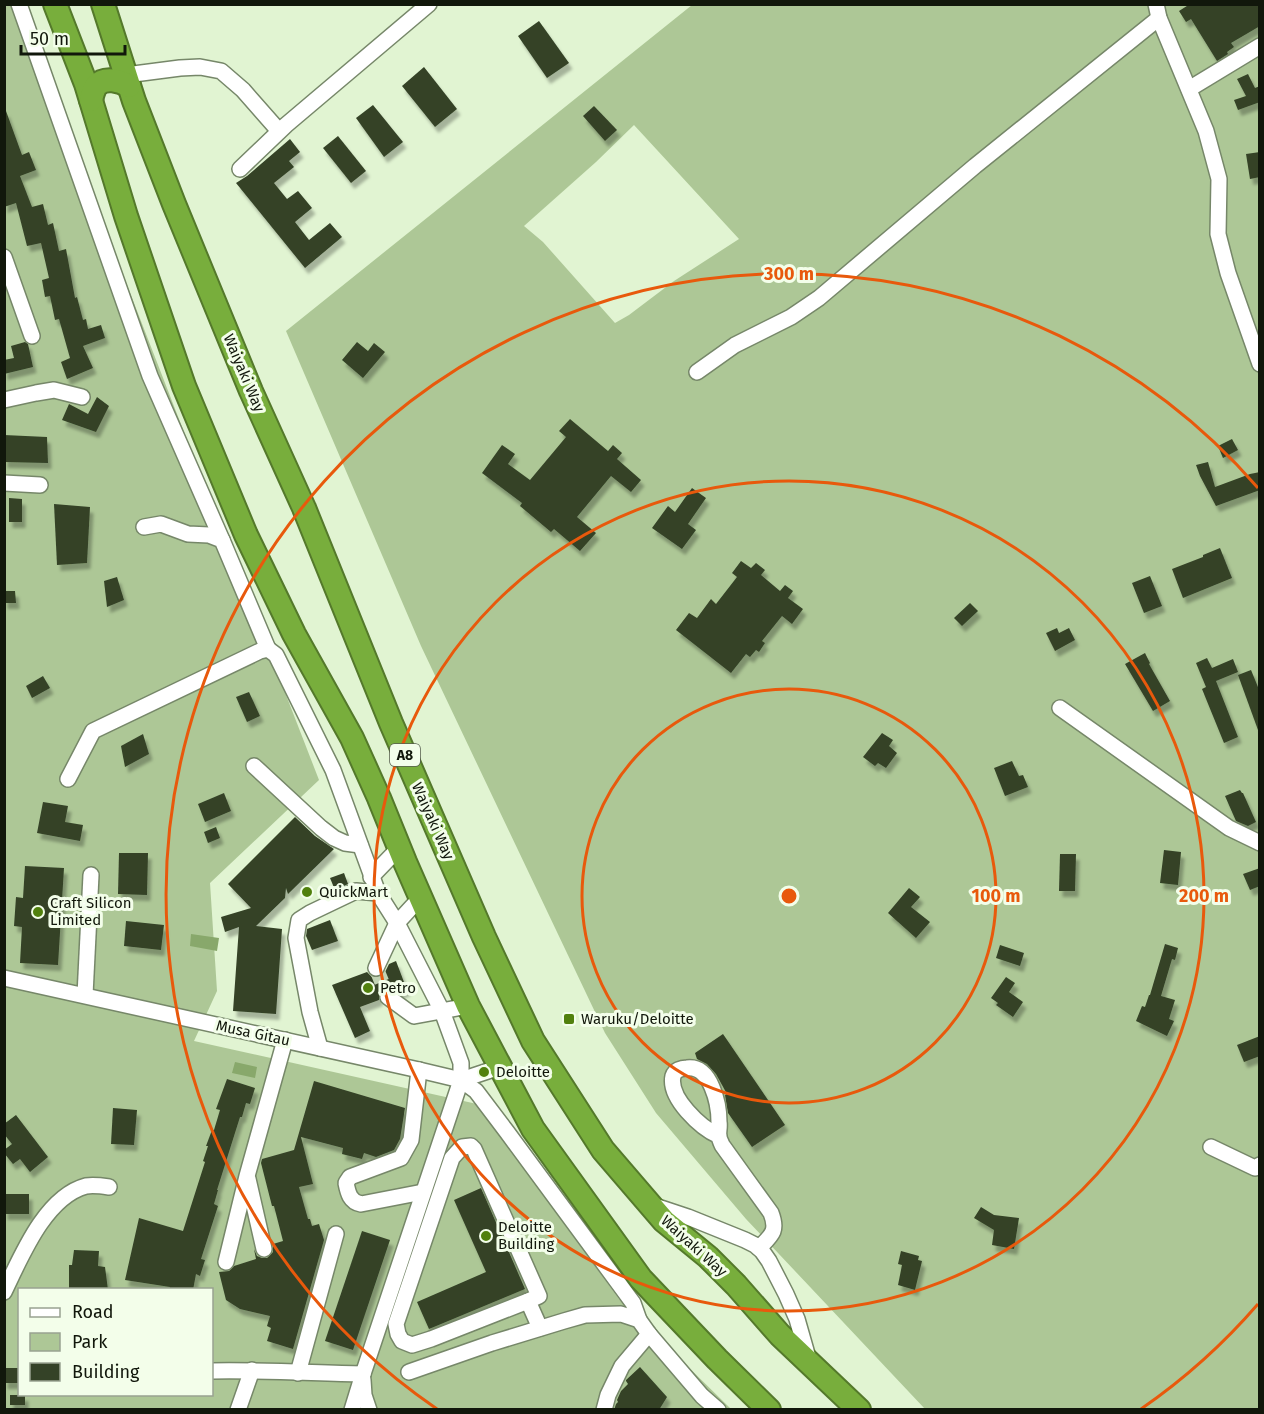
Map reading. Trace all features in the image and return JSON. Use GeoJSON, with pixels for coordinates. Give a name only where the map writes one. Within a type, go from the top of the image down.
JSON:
{"type":"FeatureCollection","features":[{"type":"Feature","properties":{"kind":"highway"},"geometry":{"type":"LineString","coordinates":[[55,4],[86,84],[126,216],[184,386],[250,545],[294,634],[352,738],[468,1006],[533,1129],[641,1280],[770,1410]]}},
{"type":"Feature","properties":{"kind":"highway","name":"Waiyaki Way"},"geometry":{"type":"LineString","coordinates":[[104,4],[128,80],[174,204],[251,391],[304,508],[391,723],[489,947],[533,1041],[603,1150],[664,1221],[708,1257],[780,1335],[859,1410]]}},
{"type":"Feature","properties":{"kind":"highway"},"geometry":{"type":"LineString","coordinates":[[91,100],[96,86],[103,81],[128,80]]}},
{"type":"Feature","properties":{"kind":"street"},"geometry":{"type":"LineString","coordinates":[[19,4],[150,376],[268,649],[276,655],[333,770],[378,893],[397,923],[442,1011],[461,1063],[461,1080],[351,1410]]}},
{"type":"Feature","properties":{"kind":"street"},"geometry":{"type":"LineString","coordinates":[[240,169],[279,131],[429,4]]}},
{"type":"Feature","properties":{"kind":"street"},"geometry":{"type":"LineString","coordinates":[[697,372],[735,345],[791,317],[819,298],[1158,11],[1206,131],[1219,179],[1218,234],[1228,273],[1260,364]]}},
{"type":"Feature","properties":{"kind":"street"},"geometry":{"type":"LineString","coordinates":[[1189,89],[1260,46]]}},
{"type":"Feature","properties":{"kind":"street"},"geometry":{"type":"LineString","coordinates":[[128,80],[200,67],[221,71],[243,90],[279,131]]}},
{"type":"Feature","properties":{"kind":"street"},"geometry":{"type":"LineString","coordinates":[[4,257],[32,336]]}},
{"type":"Feature","properties":{"kind":"street"},"geometry":{"type":"LineString","coordinates":[[4,310],[20,306]]}},
{"type":"Feature","properties":{"kind":"street"},"geometry":{"type":"LineString","coordinates":[[4,400],[54,390],[82,397]]}},
{"type":"Feature","properties":{"kind":"street"},"geometry":{"type":"LineString","coordinates":[[4,483],[40,485]]}},
{"type":"Feature","properties":{"kind":"street"},"geometry":{"type":"LineString","coordinates":[[144,527],[161,524],[188,534],[209,535],[222,540]]}},
{"type":"Feature","properties":{"kind":"street"},"geometry":{"type":"LineString","coordinates":[[68,779],[93,731],[268,649]]}},
{"type":"Feature","properties":{"kind":"street"},"geometry":{"type":"LineString","coordinates":[[1060,708],[1229,828],[1260,843]]}},
{"type":"Feature","properties":{"kind":"street"},"geometry":{"type":"LineString","coordinates":[[254,766],[334,838],[345,843],[360,845]]}},
{"type":"Feature","properties":{"kind":"street"},"geometry":{"type":"LineString","coordinates":[[371,877],[400,847]]}},
{"type":"Feature","properties":{"kind":"street"},"geometry":{"type":"LineString","coordinates":[[85,995],[91,875]]}},
{"type":"Feature","properties":{"kind":"street"},"geometry":{"type":"LineString","coordinates":[[320,1048],[310,1012],[296,938],[299,920],[356,891],[378,893]]}},
{"type":"Feature","properties":{"kind":"street"},"geometry":{"type":"LineString","coordinates":[[376,968],[397,923],[421,897]]}},
{"type":"Feature","properties":{"kind":"street","name":"Musa Gitau"},"geometry":{"type":"LineString","coordinates":[[4,978],[461,1080]]}},
{"type":"Feature","properties":{"kind":"street"},"geometry":{"type":"LineString","coordinates":[[388,997],[414,1016],[468,1006]]}},
{"type":"Feature","properties":{"kind":"street"},"geometry":{"type":"LineString","coordinates":[[226,1262],[285,1040]]}},
{"type":"Feature","properties":{"kind":"street"},"geometry":{"type":"LineString","coordinates":[[461,1080],[500,1067]]}},
{"type":"Feature","properties":{"kind":"street"},"geometry":{"type":"LineString","coordinates":[[419,1070],[411,1140],[401,1158],[350,1177],[346,1183],[350,1198],[355,1203],[361,1204],[423,1192]]}},
{"type":"Feature","properties":{"kind":"street"},"geometry":{"type":"LineString","coordinates":[[461,1080],[476,1091],[507,1132],[633,1303],[639,1320],[649,1334],[713,1408]]}},
{"type":"Feature","properties":{"kind":"street"},"geometry":{"type":"LineString","coordinates":[[719,1136],[722,1145],[771,1213],[775,1224],[774,1230],[759,1248]]}},
{"type":"Feature","properties":{"kind":"street"},"geometry":{"type":"LineString","coordinates":[[471,1146],[474,1149],[539,1296],[528,1301],[431,1340],[412,1345],[402,1341],[398,1334],[396,1324],[452,1158],[462,1147],[471,1146]]}},
{"type":"Feature","properties":{"kind":"street"},"geometry":{"type":"LineString","coordinates":[[1211,1147],[1255,1168],[1260,1165]]}},
{"type":"Feature","properties":{"kind":"street"},"geometry":{"type":"LineString","coordinates":[[247,1176],[264,1249]]}},
{"type":"Feature","properties":{"kind":"street"},"geometry":{"type":"LineString","coordinates":[[4,1292],[39,1224],[49,1212],[76,1190],[88,1186],[109,1187]]}},
{"type":"Feature","properties":{"kind":"street"},"geometry":{"type":"LineString","coordinates":[[650,1204],[688,1217],[759,1248],[769,1261],[790,1302],[810,1363]]}},
{"type":"Feature","properties":{"kind":"street"},"geometry":{"type":"LineString","coordinates":[[298,1373],[336,1234]]}},
{"type":"Feature","properties":{"kind":"street"},"geometry":{"type":"LineString","coordinates":[[528,1301],[540,1328]]}},
{"type":"Feature","properties":{"kind":"street"},"geometry":{"type":"LineString","coordinates":[[409,1371],[585,1315],[621,1314],[639,1320]]}},
{"type":"Feature","properties":{"kind":"street"},"geometry":{"type":"LineString","coordinates":[[604,1410],[608,1395],[622,1366],[649,1334]]}},
{"type":"Feature","properties":{"kind":"street"},"geometry":{"type":"LineString","coordinates":[[238,1410],[252,1370]]}},
{"type":"Feature","properties":{"kind":"street"},"geometry":{"type":"LineString","coordinates":[[213,1371],[363,1374]]}},
{"type":"Feature","properties":{"kind":"street"},"geometry":{"type":"LineString","coordinates":[[363,1374],[364,1395],[369,1410]]}},
{"type":"Feature","properties":{"kind":"green space"},"geometry":{"type":"Polygon","coordinates":[[[18,4],[319,780],[210,883],[217,991],[194,1041],[477,1104],[619,1299],[731,1409],[5,1410],[4,5],[18,4]]]}},
{"type":"Feature","properties":{"kind":"green space"},"geometry":{"type":"Polygon","coordinates":[[[692,5],[1259,5],[1259,1409],[925,1409],[746,1219],[656,1113],[605,1033],[421,646],[286,331],[692,5]],[[634,125],[524,226],[543,242],[615,323],[739,239],[634,125]]]}},
{"type":"Feature","properties":{"kind":"shaded area"},"geometry":{"type":"Polygon","coordinates":[[[191,934],[219,938],[217,951],[190,946],[191,934]]]}},
{"type":"Feature","properties":{"kind":"shaded area"},"geometry":{"type":"Polygon","coordinates":[[[235,1062],[257,1067],[255,1078],[232,1073],[235,1062]]]}},
{"type":"Feature","properties":{"kind":"building"},"geometry":{"type":"Polygon","coordinates":[[[1190,4],[1260,4],[1260,26],[1231,43],[1234,47],[1217,61],[1191,19],[1186,22],[1179,11],[1190,4]]]}},
{"type":"Feature","properties":{"kind":"building"},"geometry":{"type":"Polygon","coordinates":[[[539,21],[569,63],[547,78],[518,36],[539,21]]]}},
{"type":"Feature","properties":{"kind":"building"},"geometry":{"type":"Polygon","coordinates":[[[424,67],[457,109],[435,127],[402,86],[424,67]]]}},
{"type":"Feature","properties":{"kind":"building"},"geometry":{"type":"Polygon","coordinates":[[[1248,74],[1255,88],[1260,86],[1260,102],[1238,110],[1234,100],[1246,96],[1237,79],[1248,74]]]}},
{"type":"Feature","properties":{"kind":"building"},"geometry":{"type":"Polygon","coordinates":[[[373,105],[403,142],[384,157],[356,118],[373,105]]]}},
{"type":"Feature","properties":{"kind":"building"},"geometry":{"type":"Polygon","coordinates":[[[594,106],[617,130],[605,141],[583,116],[594,106]]]}},
{"type":"Feature","properties":{"kind":"building"},"geometry":{"type":"Polygon","coordinates":[[[4,111],[6,111],[22,155],[29,152],[36,170],[20,176],[32,207],[43,204],[48,225],[53,223],[59,251],[66,249],[75,298],[77,297],[83,320],[86,319],[88,329],[101,325],[105,338],[83,346],[93,368],[67,379],[61,362],[70,358],[59,319],[55,320],[50,296],[45,297],[42,280],[49,278],[41,243],[27,246],[16,203],[4,207],[4,111]]]}},
{"type":"Feature","properties":{"kind":"building"},"geometry":{"type":"Polygon","coordinates":[[[338,136],[366,171],[351,183],[323,148],[338,136]]]}},
{"type":"Feature","properties":{"kind":"building"},"geometry":{"type":"Polygon","coordinates":[[[290,139],[300,152],[289,161],[294,167],[274,183],[287,199],[298,191],[312,208],[295,222],[309,240],[330,223],[342,237],[305,268],[236,183],[290,139]]]}},
{"type":"Feature","properties":{"kind":"building"},"geometry":{"type":"Polygon","coordinates":[[[1260,152],[1260,177],[1250,179],[1246,154],[1260,152]]]}},
{"type":"Feature","properties":{"kind":"building"},"geometry":{"type":"Polygon","coordinates":[[[25,342],[28,344],[33,367],[4,374],[4,360],[14,358],[11,346],[25,342]]]}},
{"type":"Feature","properties":{"kind":"building"},"geometry":{"type":"Polygon","coordinates":[[[357,342],[368,351],[374,343],[385,352],[363,378],[342,360],[357,342]]]}},
{"type":"Feature","properties":{"kind":"building"},"geometry":{"type":"Polygon","coordinates":[[[97,397],[109,406],[96,432],[62,420],[69,404],[88,414],[97,397]]]}},
{"type":"Feature","properties":{"kind":"building"},"geometry":{"type":"Polygon","coordinates":[[[570,419],[608,451],[613,445],[622,453],[617,459],[641,480],[631,492],[611,476],[577,517],[596,533],[580,551],[554,529],[551,532],[520,506],[522,503],[482,473],[502,445],[515,454],[508,464],[530,480],[566,437],[559,431],[570,419]]]}},
{"type":"Feature","properties":{"kind":"building"},"geometry":{"type":"Polygon","coordinates":[[[4,435],[47,437],[48,463],[4,462],[4,435]]]}},
{"type":"Feature","properties":{"kind":"building"},"geometry":{"type":"Polygon","coordinates":[[[1232,439],[1238,450],[1223,458],[1218,446],[1232,439]]]}},
{"type":"Feature","properties":{"kind":"building"},"geometry":{"type":"Polygon","coordinates":[[[1208,462],[1215,487],[1260,472],[1260,490],[1216,506],[1196,465],[1208,462]]]}},
{"type":"Feature","properties":{"kind":"building"},"geometry":{"type":"Polygon","coordinates":[[[692,488],[706,498],[688,524],[696,530],[682,549],[652,528],[668,506],[675,512],[692,488]]]}},
{"type":"Feature","properties":{"kind":"building"},"geometry":{"type":"Polygon","coordinates":[[[9,498],[22,499],[22,522],[9,522],[9,498]]]}},
{"type":"Feature","properties":{"kind":"building"},"geometry":{"type":"Polygon","coordinates":[[[54,504],[90,507],[87,563],[57,565],[54,504]]]}},
{"type":"Feature","properties":{"kind":"building"},"geometry":{"type":"Polygon","coordinates":[[[1220,548],[1232,578],[1183,598],[1172,569],[1220,548]]]}},
{"type":"Feature","properties":{"kind":"building"},"geometry":{"type":"Polygon","coordinates":[[[741,561],[751,568],[756,563],[765,570],[761,575],[780,591],[785,585],[793,591],[788,598],[803,609],[792,624],[782,616],[762,641],[765,643],[759,652],[756,650],[750,657],[746,654],[731,673],[676,630],[689,613],[697,618],[711,599],[716,604],[737,577],[732,573],[741,561]]]}},
{"type":"Feature","properties":{"kind":"building"},"geometry":{"type":"Polygon","coordinates":[[[1150,576],[1162,606],[1144,613],[1132,583],[1150,576]]]}},
{"type":"Feature","properties":{"kind":"building"},"geometry":{"type":"Polygon","coordinates":[[[117,577],[124,600],[107,607],[104,581],[117,577]]]}},
{"type":"Feature","properties":{"kind":"building"},"geometry":{"type":"Polygon","coordinates":[[[4,591],[15,591],[16,603],[4,603],[4,591]]]}},
{"type":"Feature","properties":{"kind":"building"},"geometry":{"type":"Polygon","coordinates":[[[970,603],[978,611],[962,626],[954,618],[970,603]]]}},
{"type":"Feature","properties":{"kind":"building"},"geometry":{"type":"Polygon","coordinates":[[[1057,628],[1059,633],[1069,628],[1075,640],[1055,651],[1046,633],[1057,628]]]}},
{"type":"Feature","properties":{"kind":"building"},"geometry":{"type":"Polygon","coordinates":[[[1145,653],[1170,701],[1153,711],[1125,664],[1145,653]]]}},
{"type":"Feature","properties":{"kind":"building"},"geometry":{"type":"Polygon","coordinates":[[[1207,658],[1212,668],[1233,659],[1238,672],[1216,681],[1238,737],[1224,743],[1202,689],[1206,687],[1196,663],[1207,658]]]}},
{"type":"Feature","properties":{"kind":"building"},"geometry":{"type":"Polygon","coordinates":[[[1251,670],[1260,692],[1260,730],[1258,730],[1238,675],[1251,670]]]}},
{"type":"Feature","properties":{"kind":"building"},"geometry":{"type":"Polygon","coordinates":[[[43,676],[50,688],[32,698],[26,686],[43,676]]]}},
{"type":"Feature","properties":{"kind":"building"},"geometry":{"type":"Polygon","coordinates":[[[249,692],[260,716],[247,722],[236,697],[249,692]]]}},
{"type":"Feature","properties":{"kind":"building"},"geometry":{"type":"Polygon","coordinates":[[[882,733],[893,740],[889,746],[897,753],[886,768],[878,763],[875,766],[863,757],[882,733]]]}},
{"type":"Feature","properties":{"kind":"building"},"geometry":{"type":"Polygon","coordinates":[[[143,734],[149,754],[125,767],[121,746],[143,734]]]}},
{"type":"Feature","properties":{"kind":"building"},"geometry":{"type":"Polygon","coordinates":[[[1012,761],[1019,776],[1023,775],[1028,787],[1005,796],[994,768],[1012,761]]]}},
{"type":"Feature","properties":{"kind":"building"},"geometry":{"type":"Polygon","coordinates":[[[1240,790],[1256,822],[1248,826],[1236,821],[1225,796],[1240,790]]]}},
{"type":"Feature","properties":{"kind":"building"},"geometry":{"type":"Polygon","coordinates":[[[224,793],[231,811],[205,822],[198,804],[224,793]]]}},
{"type":"Feature","properties":{"kind":"building"},"geometry":{"type":"Polygon","coordinates":[[[43,802],[68,806],[65,822],[83,825],[80,841],[37,833],[43,802]]]}},
{"type":"Feature","properties":{"kind":"building"},"geometry":{"type":"Polygon","coordinates":[[[295,817],[315,836],[334,849],[288,894],[286,888],[285,898],[256,926],[282,929],[276,1014],[233,1011],[239,927],[225,932],[221,917],[251,908],[228,884],[295,817]]]}},
{"type":"Feature","properties":{"kind":"building"},"geometry":{"type":"Polygon","coordinates":[[[216,827],[220,838],[208,843],[204,832],[216,827]]]}},
{"type":"Feature","properties":{"kind":"building"},"geometry":{"type":"Polygon","coordinates":[[[1164,850],[1181,852],[1178,885],[1160,883],[1164,850]]]}},
{"type":"Feature","properties":{"kind":"building"},"geometry":{"type":"Polygon","coordinates":[[[119,853],[148,853],[147,895],[118,894],[119,853]]]}},
{"type":"Feature","properties":{"kind":"building"},"geometry":{"type":"Polygon","coordinates":[[[1060,854],[1076,854],[1075,891],[1059,891],[1060,854]]]}},
{"type":"Feature","properties":{"kind":"building","name":"Craft Silicon Limited"},"geometry":{"type":"Polygon","coordinates":[[[25,866],[64,868],[58,965],[20,963],[22,927],[14,926],[16,897],[23,898],[25,866]]]}},
{"type":"Feature","properties":{"kind":"building"},"geometry":{"type":"Polygon","coordinates":[[[1260,868],[1260,886],[1250,890],[1243,874],[1260,868]]]}},
{"type":"Feature","properties":{"kind":"building"},"geometry":{"type":"Polygon","coordinates":[[[344,873],[348,884],[335,890],[330,878],[344,873]]]}},
{"type":"Feature","properties":{"kind":"building"},"geometry":{"type":"Polygon","coordinates":[[[909,888],[920,897],[911,907],[930,922],[916,938],[888,913],[909,888]]]}},
{"type":"Feature","properties":{"kind":"building"},"geometry":{"type":"Polygon","coordinates":[[[330,920],[338,941],[312,950],[306,936],[307,929],[330,920]]]}},
{"type":"Feature","properties":{"kind":"building"},"geometry":{"type":"Polygon","coordinates":[[[126,921],[164,925],[161,950],[124,946],[126,921]]]}},
{"type":"Feature","properties":{"kind":"building"},"geometry":{"type":"Polygon","coordinates":[[[1165,944],[1178,948],[1175,960],[1172,959],[1161,996],[1175,1000],[1169,1019],[1174,1021],[1167,1036],[1136,1021],[1142,1006],[1145,1007],[1150,995],[1165,944]]]}},
{"type":"Feature","properties":{"kind":"building"},"geometry":{"type":"Polygon","coordinates":[[[1000,945],[1024,953],[1020,966],[996,958],[1000,945]]]}},
{"type":"Feature","properties":{"kind":"building"},"geometry":{"type":"Polygon","coordinates":[[[396,961],[407,990],[399,993],[390,987],[385,988],[380,992],[379,1000],[360,1007],[370,1031],[355,1038],[332,985],[367,972],[372,977],[381,976],[389,964],[396,961]]]}},
{"type":"Feature","properties":{"kind":"building"},"geometry":{"type":"Polygon","coordinates":[[[1006,977],[1015,983],[1009,992],[1023,1002],[1013,1017],[996,1005],[998,1003],[991,998],[1006,977]]]}},
{"type":"Feature","properties":{"kind":"building"},"geometry":{"type":"Polygon","coordinates":[[[723,1034],[785,1125],[752,1147],[728,1113],[725,1095],[727,1094],[716,1074],[707,1064],[697,1059],[695,1053],[723,1034]]]}},
{"type":"Feature","properties":{"kind":"building"},"geometry":{"type":"Polygon","coordinates":[[[1260,1036],[1260,1056],[1244,1062],[1237,1045],[1260,1036]]]}},
{"type":"Feature","properties":{"kind":"building"},"geometry":{"type":"Polygon","coordinates":[[[227,1079],[255,1088],[250,1104],[246,1103],[242,1117],[240,1117],[217,1190],[214,1204],[218,1206],[201,1259],[205,1260],[200,1276],[196,1274],[193,1288],[170,1288],[125,1280],[139,1218],[183,1231],[205,1162],[203,1161],[208,1146],[206,1146],[220,1110],[216,1109],[227,1079]]]}},
{"type":"Feature","properties":{"kind":"building"},"geometry":{"type":"Polygon","coordinates":[[[314,1081],[405,1108],[400,1139],[394,1150],[376,1157],[364,1153],[362,1159],[342,1154],[343,1148],[301,1137],[313,1184],[299,1187],[308,1219],[312,1226],[319,1224],[324,1240],[293,1349],[267,1341],[271,1328],[267,1326],[270,1316],[240,1309],[226,1300],[219,1272],[229,1271],[234,1266],[256,1259],[254,1249],[257,1256],[267,1258],[273,1252],[273,1244],[283,1241],[261,1163],[262,1159],[294,1150],[314,1081]]]}},
{"type":"Feature","properties":{"kind":"building"},"geometry":{"type":"Polygon","coordinates":[[[113,1108],[137,1110],[134,1145],[111,1144],[113,1108]]]}},
{"type":"Feature","properties":{"kind":"building"},"geometry":{"type":"Polygon","coordinates":[[[16,1115],[48,1157],[30,1172],[20,1159],[13,1164],[4,1153],[4,1150],[12,1144],[4,1134],[4,1124],[16,1115]]]}},
{"type":"Feature","properties":{"kind":"building","name":"Deloitte Building"},"geometry":{"type":"Polygon","coordinates":[[[481,1188],[525,1289],[429,1329],[417,1302],[486,1272],[454,1200],[481,1188]]]}},
{"type":"Feature","properties":{"kind":"building"},"geometry":{"type":"Polygon","coordinates":[[[4,1194],[29,1194],[29,1214],[4,1214],[4,1194]]]}},
{"type":"Feature","properties":{"kind":"building"},"geometry":{"type":"Polygon","coordinates":[[[981,1207],[994,1215],[1019,1218],[1014,1249],[992,1245],[994,1230],[974,1218],[981,1207]]]}},
{"type":"Feature","properties":{"kind":"building"},"geometry":{"type":"Polygon","coordinates":[[[362,1231],[390,1240],[353,1350],[325,1341],[362,1231]]]}},
{"type":"Feature","properties":{"kind":"building"},"geometry":{"type":"Polygon","coordinates":[[[74,1250],[99,1251],[98,1266],[105,1267],[108,1288],[69,1288],[69,1265],[72,1265],[74,1250]]]}},
{"type":"Feature","properties":{"kind":"building"},"geometry":{"type":"Polygon","coordinates":[[[901,1251],[919,1256],[918,1260],[922,1261],[915,1290],[898,1285],[902,1265],[898,1264],[901,1251]]]}},
{"type":"Feature","properties":{"kind":"building"},"geometry":{"type":"Polygon","coordinates":[[[640,1367],[667,1397],[659,1410],[614,1410],[621,1391],[628,1384],[626,1380],[640,1367]]]}},
{"type":"Feature","properties":{"kind":"building"},"geometry":{"type":"Polygon","coordinates":[[[5,1368],[18,1368],[18,1383],[4,1383],[5,1368]]]}},
{"type":"Feature","properties":{"kind":"building"},"geometry":{"type":"Polygon","coordinates":[[[10,1395],[25,1396],[25,1405],[10,1405],[10,1395]]]}},
{"type":"Feature","properties":{"kind":"tunnel"},"geometry":{"type":"LineString","coordinates":[[376,968],[388,997]]}},
{"type":"Feature","properties":{"kind":"place","name":"QuickMart"},"geometry":{"type":"Point","coordinates":[307,892]}},
{"type":"Feature","properties":{"kind":"place","name":"Craft Silicon Limited"},"geometry":{"type":"Point","coordinates":[38,912]}},
{"type":"Feature","properties":{"kind":"place","name":"Petro"},"geometry":{"type":"Point","coordinates":[368,988]}},
{"type":"Feature","properties":{"kind":"place","name":"Waruku/Deloitte"},"geometry":{"type":"Point","coordinates":[569,1019]}},
{"type":"Feature","properties":{"kind":"place","name":"Deloitte"},"geometry":{"type":"Point","coordinates":[484,1072]}},
{"type":"Feature","properties":{"kind":"place","name":"Deloitte Building"},"geometry":{"type":"Point","coordinates":[486,1236]}}]}
